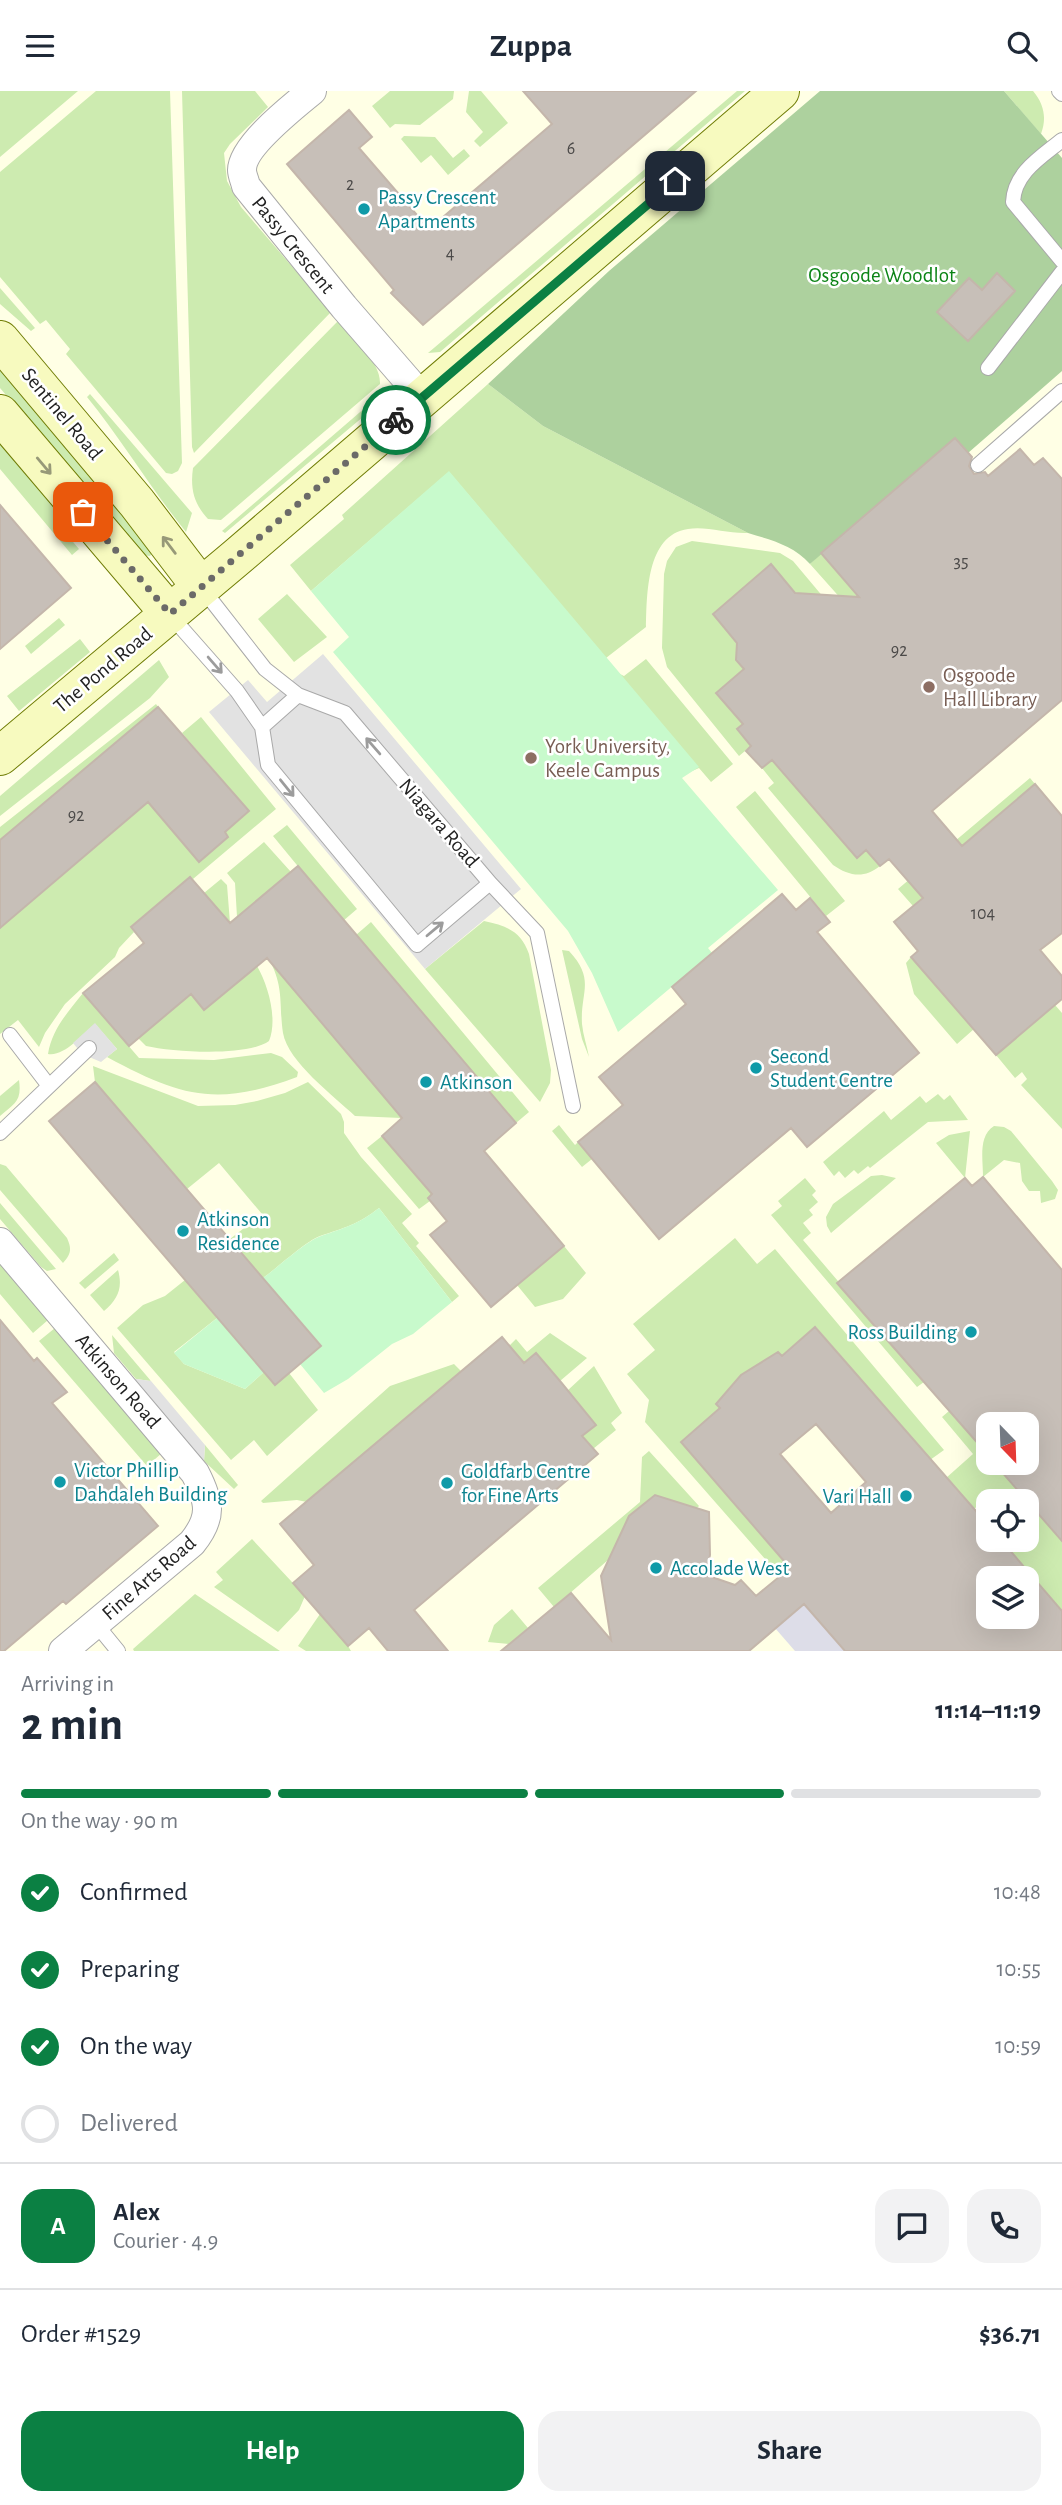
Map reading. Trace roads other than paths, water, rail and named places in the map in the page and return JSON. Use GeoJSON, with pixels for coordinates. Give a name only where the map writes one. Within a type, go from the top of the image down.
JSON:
{"type":"FeatureCollection","features":[{"type":"Feature","properties":{"kind":"street","name":"Passy Crescent"},"geometry":{"type":"LineString","coordinates":[[312,91],[250,150],[242,168],[246,186],[344,307],[422,397]]}},
{"type":"Feature","properties":{"kind":"street","name":"The Pond Road"},"geometry":{"type":"LineString","coordinates":[[0,756],[170,614],[780,91]]}},
{"type":"Feature","properties":{"kind":"street","name":"Sentinel Road"},"geometry":{"type":"LineString","coordinates":[[0,340],[137,503],[201,587]]}},
{"type":"Feature","properties":{"kind":"street"},"geometry":{"type":"LineString","coordinates":[[0,414],[170,614]]}},
{"type":"Feature","properties":{"kind":"street","name":"Atkinson Road"},"geometry":{"type":"LineString","coordinates":[[0,1242],[195,1472],[205,1492],[207,1506],[207,1518],[202,1530]]}},
{"type":"Feature","properties":{"kind":"street","name":"Fine Arts Road"},"geometry":{"type":"LineString","coordinates":[[63,1651],[192,1543],[202,1530]]}},
{"type":"Feature","properties":{"kind":"lane"},"geometry":{"type":"LineString","coordinates":[[1062,140],[1026,170],[1014,187],[1013,202],[1062,261]]}},
{"type":"Feature","properties":{"kind":"lane"},"geometry":{"type":"LineString","coordinates":[[988,368],[1062,272]]}},
{"type":"Feature","properties":{"kind":"lane"},"geometry":{"type":"LineString","coordinates":[[978,465],[1062,391]]}},
{"type":"Feature","properties":{"kind":"lane","name":"Niagara Road"},"geometry":{"type":"LineString","coordinates":[[170,614],[237,691],[262,727],[268,765],[417,945],[490,883],[345,713],[298,695],[265,669],[201,587]]}},
{"type":"Feature","properties":{"kind":"lane"},"geometry":{"type":"LineString","coordinates":[[262,727],[298,695]]}},
{"type":"Feature","properties":{"kind":"lane"},"geometry":{"type":"LineString","coordinates":[[490,883],[537,933],[573,1106]]}},
{"type":"Feature","properties":{"kind":"lane"},"geometry":{"type":"LineString","coordinates":[[10,1035],[49,1086]]}},
{"type":"Feature","properties":{"kind":"lane"},"geometry":{"type":"LineString","coordinates":[[0,1133],[89,1048]]}},
{"type":"Feature","properties":{"kind":"lane"},"geometry":{"type":"LineString","coordinates":[[96,1624],[118,1651]]}},
{"type":"Feature","properties":{"kind":"place","name":"Passy Crescent Apartments"},"geometry":{"type":"Point","coordinates":[364,209]}},
{"type":"Feature","properties":{"kind":"place","name":"Osgoode Hall Library"},"geometry":{"type":"Point","coordinates":[929,687]}},
{"type":"Feature","properties":{"kind":"place","name":"York University, Keele Campus"},"geometry":{"type":"Point","coordinates":[531,758]}},
{"type":"Feature","properties":{"kind":"place","name":"Second Student Centre"},"geometry":{"type":"Point","coordinates":[756,1068]}},
{"type":"Feature","properties":{"kind":"place","name":"Atkinson"},"geometry":{"type":"Point","coordinates":[426,1082]}},
{"type":"Feature","properties":{"kind":"place","name":"Atkinson Residence"},"geometry":{"type":"Point","coordinates":[183,1231]}},
{"type":"Feature","properties":{"kind":"place","name":"Ross Building"},"geometry":{"type":"Point","coordinates":[971,1332]}},
{"type":"Feature","properties":{"kind":"place","name":"Victor Phillip Dahdaleh Building"},"geometry":{"type":"Point","coordinates":[60,1482]}},
{"type":"Feature","properties":{"kind":"place","name":"Goldfarb Centre for Fine Arts"},"geometry":{"type":"Point","coordinates":[447,1483]}},
{"type":"Feature","properties":{"kind":"place","name":"Vari Hall"},"geometry":{"type":"Point","coordinates":[906,1496]}},
{"type":"Feature","properties":{"kind":"place","name":"Accolade West"},"geometry":{"type":"Point","coordinates":[656,1568]}},
{"type":"Feature","properties":{"kind":"park label","name":"Osgoode Woodlot"},"geometry":{"type":"Point","coordinates":[882,275]}}]}
